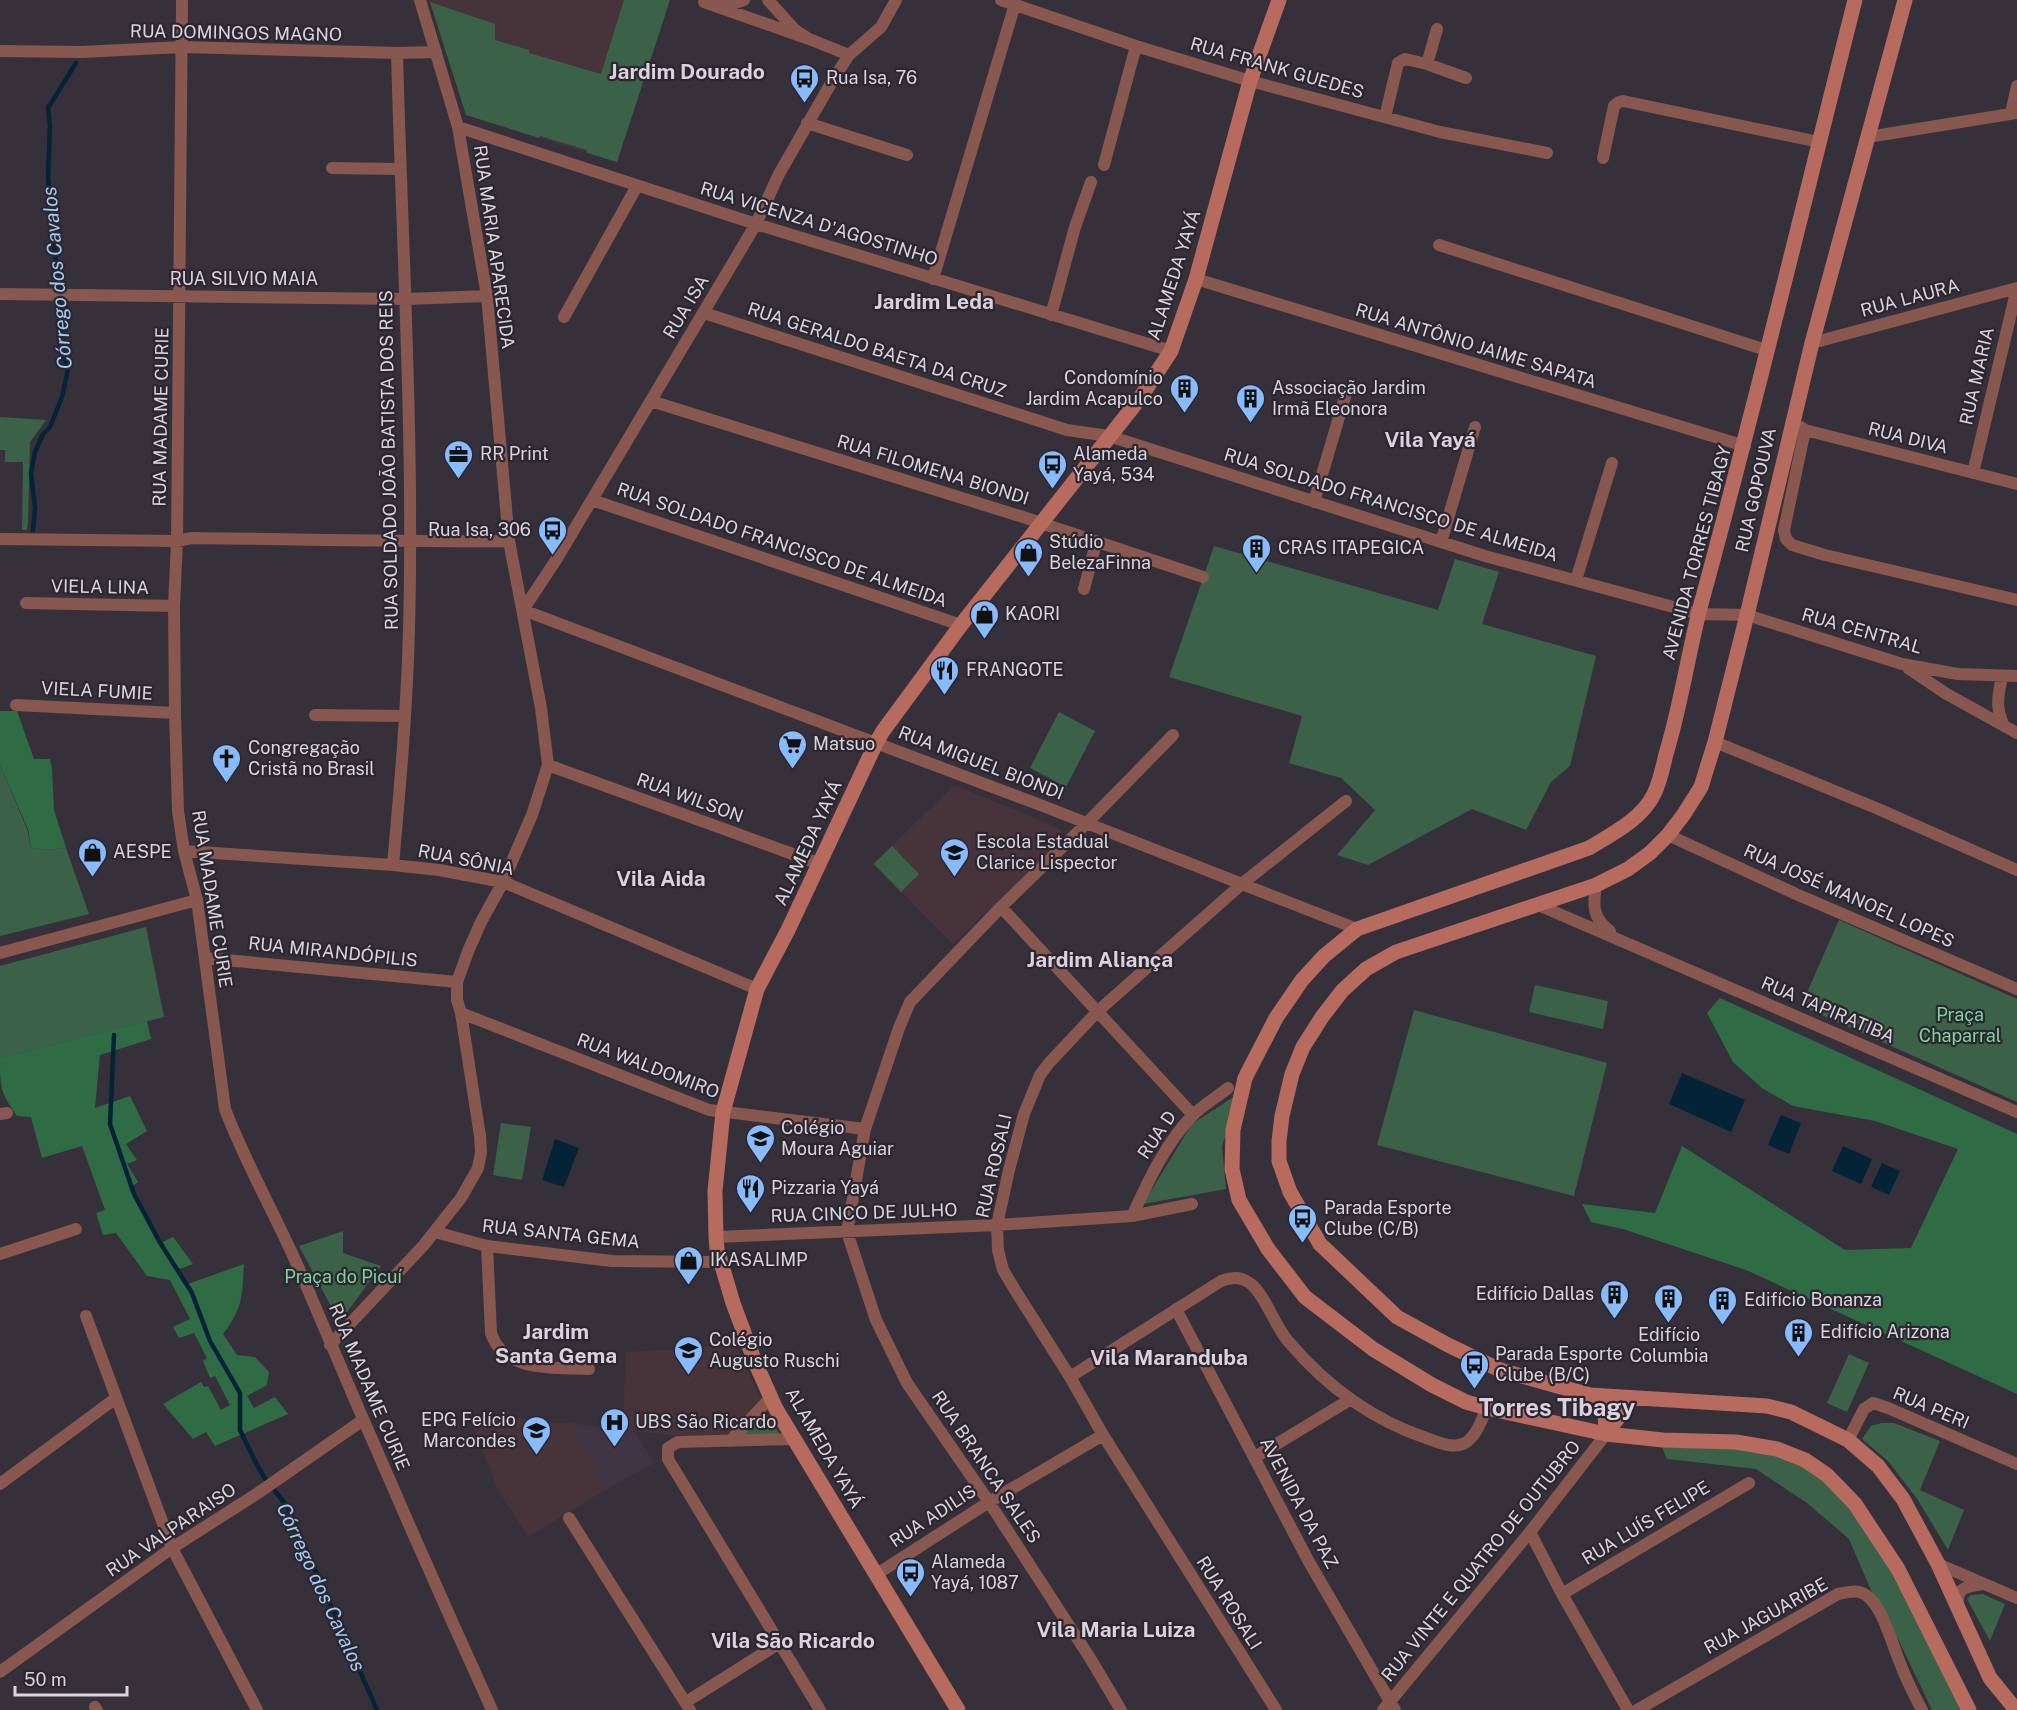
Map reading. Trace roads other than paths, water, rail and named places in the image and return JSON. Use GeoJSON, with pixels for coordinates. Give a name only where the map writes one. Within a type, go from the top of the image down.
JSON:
{"type":"FeatureCollection","features":[{"type":"Feature","properties":{"kind":"main road","name":"ALAMEDA YAYÁ"},"geometry":{"type":"LineString","coordinates":[[955,1709],[795,1439],[771,1397],[755,1362],[736,1313],[717,1249],[715,1191],[723,1112],[757,989],[820,864],[876,743],[896,711],[961,625],[1140,398],[1171,351],[1196,279],[1250,81],[1280,0]]}},
{"type":"Feature","properties":{"kind":"main road","name":"AVENIDA TORRES TIBAGY"},"geometry":{"type":"LineString","coordinates":[[1855,0],[1745,446],[1699,614],[1670,741],[1656,790],[1642,811],[1618,831],[1588,848],[1357,929],[1324,956],[1302,980],[1276,1018],[1245,1078],[1233,1130],[1232,1169],[1239,1200],[1268,1249],[1305,1297],[1373,1349],[1432,1385],[1466,1402],[1487,1408],[1606,1434],[1663,1440],[1736,1442],[1777,1449],[1805,1460],[1827,1475],[1855,1504],[1898,1569],[1969,1710]]}},
{"type":"Feature","properties":{"kind":"main road","name":"RUA GOPOUVA"},"geometry":{"type":"LineString","coordinates":[[1905,0],[1812,343],[1747,615],[1715,742],[1701,787],[1668,835],[1650,853],[1628,869],[1596,885],[1396,952],[1366,969],[1342,991],[1303,1047],[1292,1074],[1282,1116],[1279,1161],[1290,1192],[1320,1244],[1397,1317],[1448,1346],[1500,1370],[1599,1396],[1767,1406],[1791,1412],[1848,1440],[1878,1466],[1903,1499],[1938,1564],[1990,1678],[2016,1710]]}},
{"type":"Feature","properties":{"kind":"main road"},"geometry":{"type":"LineString","coordinates":[[1599,1396],[1605,1411],[1606,1434]]}},
{"type":"Feature","properties":{"kind":"main road"},"geometry":{"type":"LineString","coordinates":[[1606,1434],[1632,1399]]}},
{"type":"Feature","properties":{"kind":"street","name":"RUA MADAME CURIE"},"geometry":{"type":"LineString","coordinates":[[182,0],[177,541],[174,606],[178,811],[184,851],[197,900],[225,1109],[236,1137],[302,1275],[330,1345],[492,1710]]}},
{"type":"Feature","properties":{"kind":"street","name":"RUA MARIA APARECIDA"},"geometry":{"type":"LineString","coordinates":[[420,0],[458,127],[487,296],[509,541],[541,708],[548,765]]}},
{"type":"Feature","properties":{"kind":"street"},"geometry":{"type":"LineString","coordinates":[[700,1],[729,5],[744,0]]}},
{"type":"Feature","properties":{"kind":"street"},"geometry":{"type":"LineString","coordinates":[[768,0],[795,30],[809,39]]}},
{"type":"Feature","properties":{"kind":"street","name":"RUA ISA"},"geometry":{"type":"LineString","coordinates":[[523,610],[592,500],[756,224],[779,174],[807,123],[849,55],[881,27],[896,0]]}},
{"type":"Feature","properties":{"kind":"street","name":"RUA FRANK GUEDES"},"geometry":{"type":"LineString","coordinates":[[1001,0],[1136,46],[1250,81],[1440,132],[1547,153]]}},
{"type":"Feature","properties":{"kind":"street"},"geometry":{"type":"LineString","coordinates":[[700,1],[849,55]]}},
{"type":"Feature","properties":{"kind":"street"},"geometry":{"type":"LineString","coordinates":[[933,279],[1015,4]]}},
{"type":"Feature","properties":{"kind":"street"},"geometry":{"type":"LineString","coordinates":[[1428,64],[1437,28]]}},
{"type":"Feature","properties":{"kind":"street"},"geometry":{"type":"LineString","coordinates":[[1104,165],[1136,46]]}},
{"type":"Feature","properties":{"kind":"street","name":"RUA DOMINGOS MAGNO"},"geometry":{"type":"LineString","coordinates":[[0,51],[82,52],[182,47],[436,52]]}},
{"type":"Feature","properties":{"kind":"street","name":"RUA SOLDADO JOÃO BATISTA DOS REIS"},"geometry":{"type":"LineString","coordinates":[[393,865],[405,716],[410,542],[406,299],[400,170],[398,53]]}},
{"type":"Feature","properties":{"kind":"street"},"geometry":{"type":"LineString","coordinates":[[1385,117],[1399,62],[1405,59],[1428,64],[1466,78]]}},
{"type":"Feature","properties":{"kind":"street"},"geometry":{"type":"LineString","coordinates":[[1868,137],[2014,113],[2017,86]]}},
{"type":"Feature","properties":{"kind":"street"},"geometry":{"type":"LineString","coordinates":[[1603,158],[1614,106],[1623,101],[1819,142]]}},
{"type":"Feature","properties":{"kind":"street"},"geometry":{"type":"LineString","coordinates":[[807,123],[907,155]]}},
{"type":"Feature","properties":{"kind":"street","name":"RUA VICENZA D'AGOSTINHO"},"geometry":{"type":"LineString","coordinates":[[458,127],[756,224],[1171,351]]}},
{"type":"Feature","properties":{"kind":"street"},"geometry":{"type":"LineString","coordinates":[[332,168],[400,170]]}},
{"type":"Feature","properties":{"kind":"street"},"geometry":{"type":"LineString","coordinates":[[1051,315],[1091,182]]}},
{"type":"Feature","properties":{"kind":"street"},"geometry":{"type":"LineString","coordinates":[[564,317],[637,186]]}},
{"type":"Feature","properties":{"kind":"street"},"geometry":{"type":"LineString","coordinates":[[1439,245],[1767,350]]}},
{"type":"Feature","properties":{"kind":"street","name":"RUA ANTÔNIO JAIME SAPATA"},"geometry":{"type":"LineString","coordinates":[[1196,279],[1745,446]]}},
{"type":"Feature","properties":{"kind":"street","name":"RUA LAURA"},"geometry":{"type":"LineString","coordinates":[[1812,343],[2017,288]]}},
{"type":"Feature","properties":{"kind":"street","name":"RUA MARIA"},"geometry":{"type":"LineString","coordinates":[[1973,473],[2017,288]]}},
{"type":"Feature","properties":{"kind":"street","name":"RUA SILVIO MAIA"},"geometry":{"type":"LineString","coordinates":[[0,294],[406,299],[487,296]]}},
{"type":"Feature","properties":{"kind":"street","name":"RUA GERALDO BAETA DA CRUZ"},"geometry":{"type":"LineString","coordinates":[[704,313],[1067,430],[1109,436]]}},
{"type":"Feature","properties":{"kind":"street"},"geometry":{"type":"LineString","coordinates":[[1314,502],[1347,390]]}},
{"type":"Feature","properties":{"kind":"street","name":"RUA FILOMENA BIONDI"},"geometry":{"type":"LineString","coordinates":[[651,401],[1040,523],[1203,577]]}},
{"type":"Feature","properties":{"kind":"street","name":"RUA DIVA"},"geometry":{"type":"LineString","coordinates":[[1793,421],[1806,430],[2017,484]]}},
{"type":"Feature","properties":{"kind":"street"},"geometry":{"type":"LineString","coordinates":[[1441,542],[1475,427]]}},
{"type":"Feature","properties":{"kind":"street"},"geometry":{"type":"LineString","coordinates":[[1806,430],[1784,530],[1785,539],[1792,545],[2017,600]]}},
{"type":"Feature","properties":{"kind":"street","name":"RUA SOLDADO FRANCISCO DE ALMEIDA"},"geometry":{"type":"LineString","coordinates":[[1109,436],[1485,556],[1699,614]]}},
{"type":"Feature","properties":{"kind":"street"},"geometry":{"type":"LineString","coordinates":[[1576,579],[1612,463]]}},
{"type":"Feature","properties":{"kind":"street","name":"RUA SOLDADO FRANCISCO DE ALMEIDA"},"geometry":{"type":"LineString","coordinates":[[592,500],[961,625]]}},
{"type":"Feature","properties":{"kind":"street"},"geometry":{"type":"LineString","coordinates":[[0,538],[177,541],[192,538],[410,542],[509,541]]}},
{"type":"Feature","properties":{"kind":"street"},"geometry":{"type":"LineString","coordinates":[[1084,589],[1096,543]]}},
{"type":"Feature","properties":{"kind":"street","name":"VIELA LINA"},"geometry":{"type":"LineString","coordinates":[[26,603],[174,606]]}},
{"type":"Feature","properties":{"kind":"street","name":"RUA MIGUEL BIONDI"},"geometry":{"type":"LineString","coordinates":[[523,610],[1087,823],[1357,929]]}},
{"type":"Feature","properties":{"kind":"street","name":"RUA CENTRAL"},"geometry":{"type":"LineString","coordinates":[[1699,614],[1747,615],[1902,664],[1958,674],[2017,676]]}},
{"type":"Feature","properties":{"kind":"street"},"geometry":{"type":"LineString","coordinates":[[1902,664],[1945,693],[2017,733]]}},
{"type":"Feature","properties":{"kind":"street"},"geometry":{"type":"LineString","coordinates":[[2002,676],[1997,700],[1998,713],[2004,726]]}},
{"type":"Feature","properties":{"kind":"street","name":"VIELA FUMIE"},"geometry":{"type":"LineString","coordinates":[[16,705],[175,713]]}},
{"type":"Feature","properties":{"kind":"street"},"geometry":{"type":"LineString","coordinates":[[315,715],[405,716]]}},
{"type":"Feature","properties":{"kind":"street"},"geometry":{"type":"LineString","coordinates":[[847,1232],[865,1129],[910,1002],[1001,907],[1173,735]]}},
{"type":"Feature","properties":{"kind":"street"},"geometry":{"type":"LineString","coordinates":[[1715,742],[1876,808],[2017,870]]}},
{"type":"Feature","properties":{"kind":"street"},"geometry":{"type":"LineString","coordinates":[[330,1345],[435,1232],[461,1198],[478,1168],[481,1152],[461,1013],[457,1000],[458,982],[473,940],[503,882],[532,814],[548,765]]}},
{"type":"Feature","properties":{"kind":"street","name":"RUA WILSON"},"geometry":{"type":"LineString","coordinates":[[548,765],[820,864]]}},
{"type":"Feature","properties":{"kind":"street","name":"RUA ROSALI"},"geometry":{"type":"LineString","coordinates":[[1276,1710],[1103,1435],[1070,1377],[1003,1270],[998,1250],[997,1225],[1024,1114],[1040,1075],[1061,1048],[1098,1011],[1243,883],[1346,801]]}},
{"type":"Feature","properties":{"kind":"street","name":"RUA JOSÉ MANOEL LOPES"},"geometry":{"type":"LineString","coordinates":[[1668,835],[1797,894],[2017,989]]}},
{"type":"Feature","properties":{"kind":"street","name":"RUA SÔNIA"},"geometry":{"type":"LineString","coordinates":[[184,851],[393,865],[439,870],[503,882],[757,989]]}},
{"type":"Feature","properties":{"kind":"street","name":"RUA TAPIRATIBA"},"geometry":{"type":"LineString","coordinates":[[1596,885],[1593,905],[1600,923],[1625,942]]}},
{"type":"Feature","properties":{"kind":"street"},"geometry":{"type":"LineString","coordinates":[[0,953],[197,900]]}},
{"type":"Feature","properties":{"kind":"street","name":"RUA TAPIRATIBA"},"geometry":{"type":"LineString","coordinates":[[1536,904],[2017,1112]]}},
{"type":"Feature","properties":{"kind":"street"},"geometry":{"type":"LineString","coordinates":[[1001,907],[1193,1115]]}},
{"type":"Feature","properties":{"kind":"street","name":"RUA MIRANDÓPILIS"},"geometry":{"type":"LineString","coordinates":[[205,958],[458,982]]}},
{"type":"Feature","properties":{"kind":"street","name":"RUA WALDOMIRO"},"geometry":{"type":"LineString","coordinates":[[461,1013],[709,1110],[865,1129]]}},
{"type":"Feature","properties":{"kind":"street","name":"RUA D"},"geometry":{"type":"LineString","coordinates":[[1132,1216],[1167,1148],[1193,1115],[1228,1088]]}},
{"type":"Feature","properties":{"kind":"street","name":"RUA CINCO DE JULHO"},"geometry":{"type":"LineString","coordinates":[[717,1237],[997,1225],[1132,1216],[1192,1204]]}},
{"type":"Feature","properties":{"kind":"street"},"geometry":{"type":"LineString","coordinates":[[0,1254],[76,1228]]}},
{"type":"Feature","properties":{"kind":"street","name":"RUA SANTA GEMA"},"geometry":{"type":"LineString","coordinates":[[435,1232],[487,1246],[612,1261],[721,1262]]}},
{"type":"Feature","properties":{"kind":"street","name":"RUA BRANCA SALES"},"geometry":{"type":"LineString","coordinates":[[847,1232],[876,1320],[907,1383],[989,1502],[1121,1710]]}},
{"type":"Feature","properties":{"kind":"street"},"geometry":{"type":"LineString","coordinates":[[487,1246],[491,1333],[495,1344],[513,1360],[527,1365],[590,1369]]}},
{"type":"Feature","properties":{"kind":"street"},"geometry":{"type":"LineString","coordinates":[[1070,1377],[1221,1281],[1233,1277],[1243,1279],[1253,1286],[1286,1339],[1317,1373],[1382,1420],[1406,1431],[1445,1444],[1456,1445],[1465,1443],[1473,1436],[1487,1408]]}},
{"type":"Feature","properties":{"kind":"street","name":"AVENIDA DA PAZ"},"geometry":{"type":"LineString","coordinates":[[1176,1309],[1309,1562],[1390,1707]]}},
{"type":"Feature","properties":{"kind":"street"},"geometry":{"type":"LineString","coordinates":[[86,1316],[172,1548],[254,1709]]}},
{"type":"Feature","properties":{"kind":"street"},"geometry":{"type":"LineString","coordinates":[[730,1441],[771,1397]]}},
{"type":"Feature","properties":{"kind":"street"},"geometry":{"type":"LineString","coordinates":[[0,1484],[116,1398]]}},
{"type":"Feature","properties":{"kind":"street"},"geometry":{"type":"LineString","coordinates":[[1255,1457],[1351,1399]]}},
{"type":"Feature","properties":{"kind":"street","name":"RUA PERI"},"geometry":{"type":"LineString","coordinates":[[1848,1440],[1863,1409],[1873,1403],[2017,1464]]}},
{"type":"Feature","properties":{"kind":"street","name":"RUA VALPARAISO"},"geometry":{"type":"LineString","coordinates":[[0,1672],[172,1548],[262,1490],[363,1420]]}},
{"type":"Feature","properties":{"kind":"street","name":"RUA VINTE E QUATRO DE OUTUBRO"},"geometry":{"type":"LineString","coordinates":[[1390,1707],[1606,1434]]}},
{"type":"Feature","properties":{"kind":"street","name":"RUA ADILIS"},"geometry":{"type":"LineString","coordinates":[[877,1574],[989,1502],[1103,1435]]}},
{"type":"Feature","properties":{"kind":"street"},"geometry":{"type":"LineString","coordinates":[[795,1439],[678,1442],[668,1448],[668,1459],[820,1710]]}},
{"type":"Feature","properties":{"kind":"street","name":"RUA LUÍS FELIPE"},"geometry":{"type":"LineString","coordinates":[[1562,1594],[1749,1483]]}},
{"type":"Feature","properties":{"kind":"street"},"geometry":{"type":"LineString","coordinates":[[569,1518],[688,1706],[778,1644]]}},
{"type":"Feature","properties":{"kind":"street"},"geometry":{"type":"LineString","coordinates":[[1530,1532],[1562,1594],[1628,1710]]}},
{"type":"Feature","properties":{"kind":"street"},"geometry":{"type":"LineString","coordinates":[[1938,1564],[2017,1598]]}},
{"type":"Feature","properties":{"kind":"street"},"geometry":{"type":"LineString","coordinates":[[1958,1609],[1957,1598],[1960,1590],[1984,1584]]}},
{"type":"Feature","properties":{"kind":"street","name":"RUA JAGUARIBE"},"geometry":{"type":"LineString","coordinates":[[1637,1710],[1838,1594],[1855,1591],[1866,1595],[1876,1607],[1920,1707]]}},
{"type":"Feature","properties":{"kind":"street"},"geometry":{"type":"LineString","coordinates":[[1907,1710],[1920,1707]]}},
{"type":"Feature","properties":{"kind":"water"},"geometry":{"type":"Polygon","coordinates":[[[1682,1073],[1745,1100],[1731,1132],[1669,1104],[1682,1073]]]}},
{"type":"Feature","properties":{"kind":"water"},"geometry":{"type":"Polygon","coordinates":[[[1781,1115],[1801,1123],[1789,1154],[1768,1145],[1781,1115]]]}},
{"type":"Feature","properties":{"kind":"water"},"geometry":{"type":"Polygon","coordinates":[[[555,1139],[579,1148],[564,1187],[542,1180],[555,1139]]]}},
{"type":"Feature","properties":{"kind":"water"},"geometry":{"type":"Polygon","coordinates":[[[1843,1146],[1872,1159],[1861,1184],[1832,1171],[1843,1146]]]}},
{"type":"Feature","properties":{"kind":"water"},"geometry":{"type":"Polygon","coordinates":[[[1882,1163],[1900,1171],[1889,1195],[1871,1187],[1882,1163]]]}},
{"type":"Feature","properties":{"kind":"waterway","name":"Córrego dos Cavalos"},"geometry":{"type":"LineString","coordinates":[[33,530],[35,508],[31,473],[35,452],[43,434],[50,427],[62,397],[68,369],[59,340],[62,310],[48,178],[50,125],[48,108],[76,63]]}},
{"type":"Feature","properties":{"kind":"waterway","name":"Córrego dos Cavalos"},"geometry":{"type":"LineString","coordinates":[[114,1035],[110,1124],[134,1194],[159,1241],[192,1293],[210,1341],[240,1393],[240,1430],[264,1477],[287,1506],[377,1710]]}},
{"type":"Feature","properties":{"kind":"place","name":"Rua Isa, 76"},"geometry":{"type":"Point","coordinates":[805,104]}},
{"type":"Feature","properties":{"kind":"place","name":"Condomínio Jardim Acapulco"},"geometry":{"type":"Point","coordinates":[1184,414]}},
{"type":"Feature","properties":{"kind":"place","name":"Associação Jardim Irmã Eleonora"},"geometry":{"type":"Point","coordinates":[1251,424]}},
{"type":"Feature","properties":{"kind":"place","name":"RR Print"},"geometry":{"type":"Point","coordinates":[459,480]}},
{"type":"Feature","properties":{"kind":"place","name":"Alameda Yayá, 534"},"geometry":{"type":"Point","coordinates":[1052,490]}},
{"type":"Feature","properties":{"kind":"place","name":"Rua Isa, 306"},"geometry":{"type":"Point","coordinates":[552,556]}},
{"type":"Feature","properties":{"kind":"place","name":"CRAS ITAPEGICA"},"geometry":{"type":"Point","coordinates":[1257,574]}},
{"type":"Feature","properties":{"kind":"place","name":"Stúdio BelezaFinna"},"geometry":{"type":"Point","coordinates":[1028,578]}},
{"type":"Feature","properties":{"kind":"place","name":"KAORI"},"geometry":{"type":"Point","coordinates":[984,640]}},
{"type":"Feature","properties":{"kind":"place","name":"FRANGOTE"},"geometry":{"type":"Point","coordinates":[945,696]}},
{"type":"Feature","properties":{"kind":"place","name":"Matsuo"},"geometry":{"type":"Point","coordinates":[792,770]}},
{"type":"Feature","properties":{"kind":"place","name":"Congregação Cristã no Brasil"},"geometry":{"type":"Point","coordinates":[227,784]}},
{"type":"Feature","properties":{"kind":"place","name":"AESPE"},"geometry":{"type":"Point","coordinates":[92,878]}},
{"type":"Feature","properties":{"kind":"place","name":"Escola Estadual Clarice Lispector"},"geometry":{"type":"Point","coordinates":[955,878]}},
{"type":"Feature","properties":{"kind":"place","name":"Colégio Moura Aguiar"},"geometry":{"type":"Point","coordinates":[760,1164]}},
{"type":"Feature","properties":{"kind":"place","name":"Pizzaria Yayá"},"geometry":{"type":"Point","coordinates":[750,1214]}},
{"type":"Feature","properties":{"kind":"place","name":"Parada Esporte Clube (C/B)"},"geometry":{"type":"Point","coordinates":[1303,1244]}},
{"type":"Feature","properties":{"kind":"place","name":"IKASALIMP"},"geometry":{"type":"Point","coordinates":[689,1286]}},
{"type":"Feature","properties":{"kind":"place","name":"Edifício Dallas"},"geometry":{"type":"Point","coordinates":[1615,1320]}},
{"type":"Feature","properties":{"kind":"place","name":"Edifício Columbia"},"geometry":{"type":"Point","coordinates":[1669,1324]}},
{"type":"Feature","properties":{"kind":"place","name":"Edifício Bonanza"},"geometry":{"type":"Point","coordinates":[1723,1326]}},
{"type":"Feature","properties":{"kind":"place","name":"Edifício Arizona"},"geometry":{"type":"Point","coordinates":[1799,1358]}},
{"type":"Feature","properties":{"kind":"place","name":"Colégio Augusto Ruschi"},"geometry":{"type":"Point","coordinates":[688,1376]}},
{"type":"Feature","properties":{"kind":"place","name":"Parada Esporte Clube (B/C)"},"geometry":{"type":"Point","coordinates":[1474,1390]}},
{"type":"Feature","properties":{"kind":"place","name":"UBS São Ricardo"},"geometry":{"type":"Point","coordinates":[614,1448]}},
{"type":"Feature","properties":{"kind":"place","name":"EPG Felício Marcondes"},"geometry":{"type":"Point","coordinates":[537,1456]}},
{"type":"Feature","properties":{"kind":"place","name":"Alameda Yayá, 1087"},"geometry":{"type":"Point","coordinates":[910,1598]}},
{"type":"Feature","properties":{"kind":"district","name":"Jardim Dourado"},"geometry":{"type":"Point","coordinates":[687,72]}},
{"type":"Feature","properties":{"kind":"district","name":"Jardim Leda"},"geometry":{"type":"Point","coordinates":[934,302]}},
{"type":"Feature","properties":{"kind":"district","name":"Vila Yayá"},"geometry":{"type":"Point","coordinates":[1430,440]}},
{"type":"Feature","properties":{"kind":"district","name":"Vila Aida"},"geometry":{"type":"Point","coordinates":[661,879]}},
{"type":"Feature","properties":{"kind":"district","name":"Jardim Aliança"},"geometry":{"type":"Point","coordinates":[1100,960]}},
{"type":"Feature","properties":{"kind":"district","name":"Jardim Santa Gema"},"geometry":{"type":"Point","coordinates":[556,1344]}},
{"type":"Feature","properties":{"kind":"district","name":"Vila Maranduba"},"geometry":{"type":"Point","coordinates":[1169,1358]}},
{"type":"Feature","properties":{"kind":"district","name":"Torres Tibagy"},"geometry":{"type":"Point","coordinates":[1557,1408]}},
{"type":"Feature","properties":{"kind":"district","name":"Vila Maria Luiza"},"geometry":{"type":"Point","coordinates":[1116,1630]}},
{"type":"Feature","properties":{"kind":"district","name":"Vila São Ricardo"},"geometry":{"type":"Point","coordinates":[793,1641]}},
{"type":"Feature","properties":{"kind":"park label","name":"Praça Chaparral"},"geometry":{"type":"Point","coordinates":[1960,1025]}},
{"type":"Feature","properties":{"kind":"park label","name":"Praça do Picuí"},"geometry":{"type":"Point","coordinates":[343,1277]}}]}
